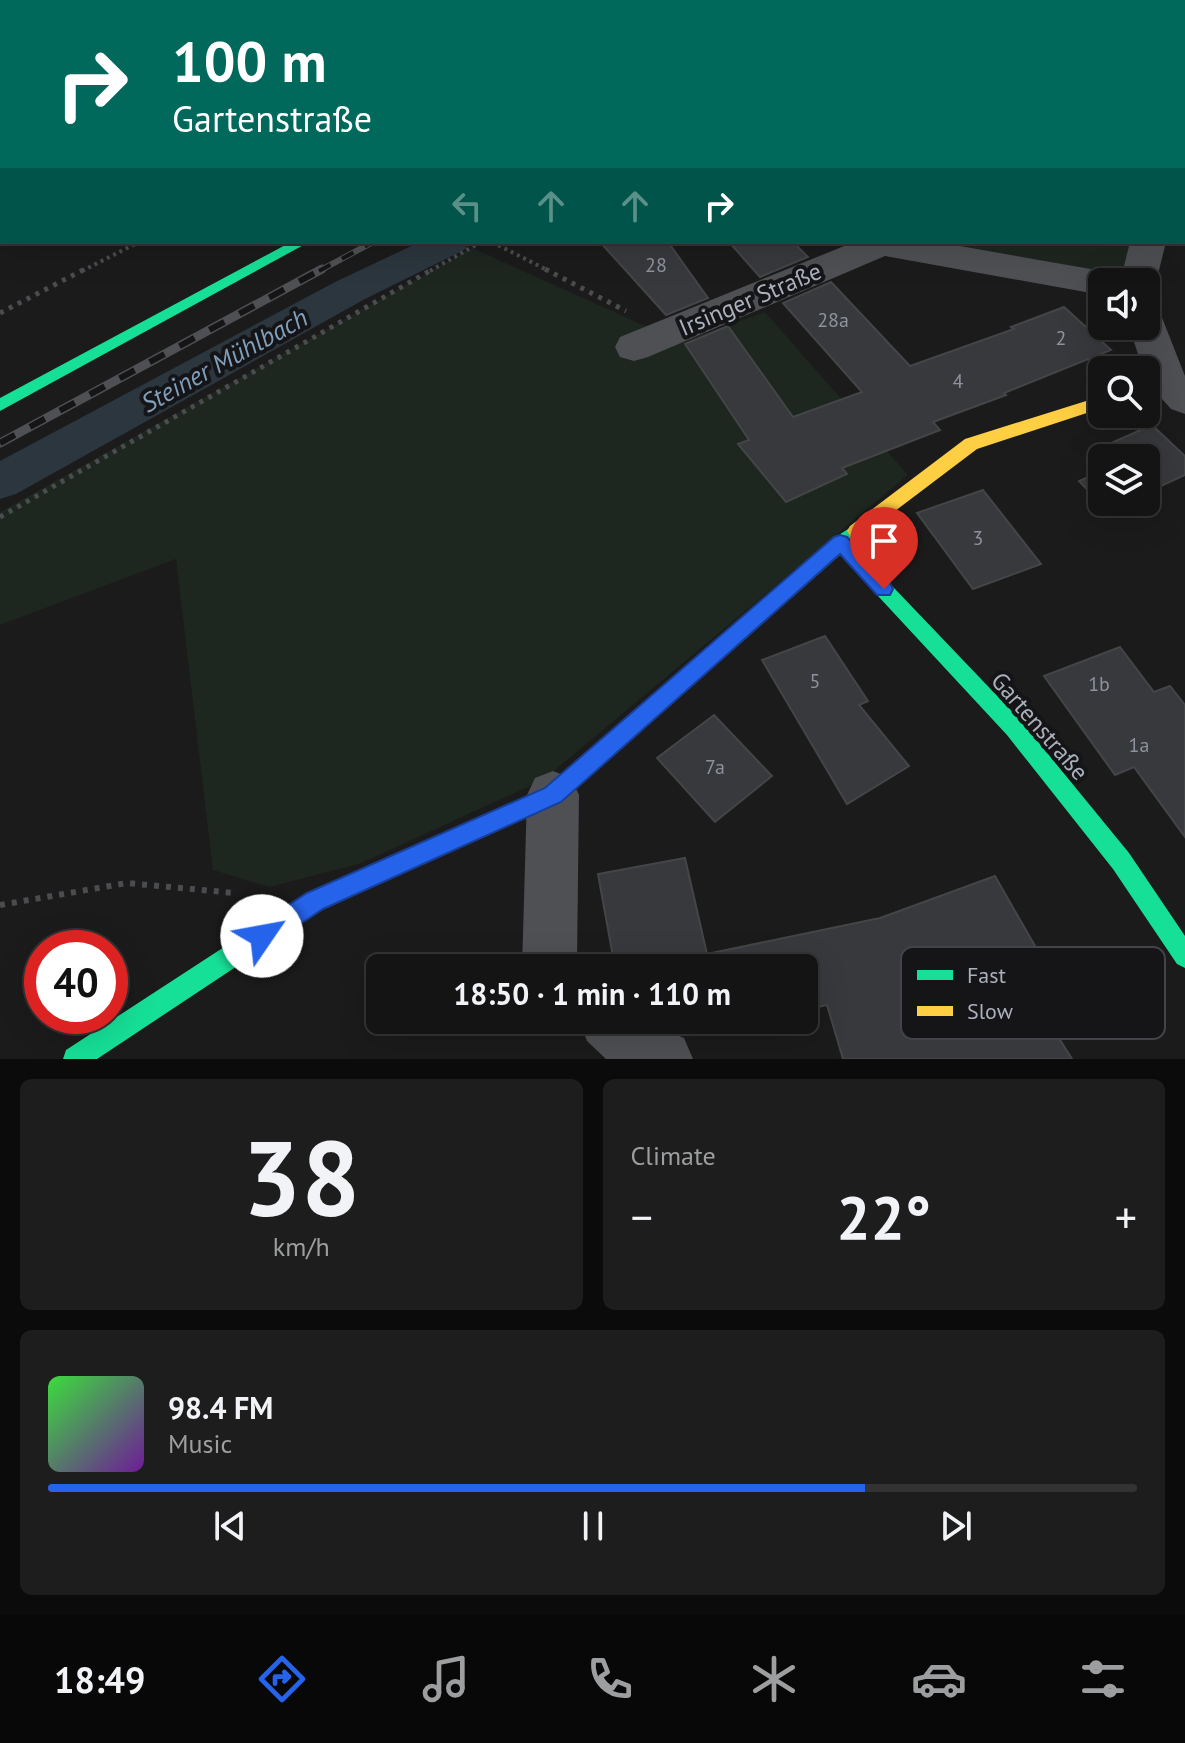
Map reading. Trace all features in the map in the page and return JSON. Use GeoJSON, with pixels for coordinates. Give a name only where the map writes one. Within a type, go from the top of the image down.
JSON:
{"type":"FeatureCollection","features":[{"type":"Feature","properties":{"kind":"street"},"geometry":{"type":"LineString","coordinates":[[0,405],[298,244]]}},
{"type":"Feature","properties":{"kind":"street","name":"Irsinger Straße"},"geometry":{"type":"LineString","coordinates":[[634,347],[882,244],[1088,281]]}},
{"type":"Feature","properties":{"kind":"street"},"geometry":{"type":"LineString","coordinates":[[1142,268],[1148,244]]}},
{"type":"Feature","properties":{"kind":"street"},"geometry":{"type":"LineString","coordinates":[[1154,340],[1171,389]]}},
{"type":"Feature","properties":{"kind":"street"},"geometry":{"type":"LineString","coordinates":[[75,1059],[315,901],[553,795],[840,543],[971,444],[1088,406]]}},
{"type":"Feature","properties":{"kind":"street","name":"Gartenstraße"},"geometry":{"type":"LineString","coordinates":[[840,543],[1014,728],[1121,861],[1185,956]]}},
{"type":"Feature","properties":{"kind":"street"},"geometry":{"type":"LineString","coordinates":[[549,954],[553,795]]}},
{"type":"Feature","properties":{"kind":"street"},"geometry":{"type":"LineString","coordinates":[[622,1034],[638,1049],[663,1059]]}},
{"type":"Feature","properties":{"kind":"path"},"geometry":{"type":"LineString","coordinates":[[0,313],[135,244]]}},
{"type":"Feature","properties":{"kind":"path"},"geometry":{"type":"LineString","coordinates":[[0,517],[478,244]]}},
{"type":"Feature","properties":{"kind":"path"},"geometry":{"type":"LineString","coordinates":[[496,244],[669,333]]}},
{"type":"Feature","properties":{"kind":"path"},"geometry":{"type":"LineString","coordinates":[[0,905],[127,883],[237,894]]}},
{"type":"Feature","properties":{"kind":"shaded area"},"geometry":{"type":"Polygon","coordinates":[[[932,244],[1134,244],[1128,267],[1088,268],[1088,276],[932,244]]]}},
{"type":"Feature","properties":{"kind":"shaded area"},"geometry":{"type":"Polygon","coordinates":[[[472,248],[681,342],[765,312],[908,475],[543,780],[359,864],[269,887],[213,870],[176,559],[0,625],[0,512],[472,248]]]}},
{"type":"Feature","properties":{"kind":"building"},"geometry":{"type":"Polygon","coordinates":[[[602,244],[669,244],[708,298],[666,315],[602,244]]]}},
{"type":"Feature","properties":{"kind":"building"},"geometry":{"type":"Polygon","coordinates":[[[731,244],[795,244],[808,257],[760,277],[731,244]]]}},
{"type":"Feature","properties":{"kind":"building"},"geometry":{"type":"Polygon","coordinates":[[[831,282],[910,366],[1014,329],[1011,327],[1064,307],[1088,329],[1088,340],[1100,340],[1111,350],[1088,356],[1088,359],[1004,393],[1006,395],[933,422],[940,430],[842,468],[847,474],[786,502],[738,444],[749,440],[685,344],[728,326],[793,417],[862,392],[783,303],[831,282]]]}},
{"type":"Feature","properties":{"kind":"building"},"geometry":{"type":"Polygon","coordinates":[[[1145,428],[1155,428],[1185,456],[1185,475],[1160,487],[1160,444],[1111,443],[1145,428]]]}},
{"type":"Feature","properties":{"kind":"building"},"geometry":{"type":"Polygon","coordinates":[[[1088,477],[1088,490],[1079,481],[1088,477]]]}},
{"type":"Feature","properties":{"kind":"building"},"geometry":{"type":"Polygon","coordinates":[[[983,490],[1041,564],[973,589],[917,513],[983,490]]]}},
{"type":"Feature","properties":{"kind":"building"},"geometry":{"type":"Polygon","coordinates":[[[825,636],[868,701],[859,705],[909,766],[847,804],[762,660],[825,636]]]}},
{"type":"Feature","properties":{"kind":"building"},"geometry":{"type":"Polygon","coordinates":[[[1120,647],[1154,692],[1170,686],[1185,705],[1185,837],[1134,767],[1115,775],[1044,676],[1120,647]]]}},
{"type":"Feature","properties":{"kind":"building"},"geometry":{"type":"Polygon","coordinates":[[[714,715],[772,776],[715,822],[657,758],[714,715]]]}},
{"type":"Feature","properties":{"kind":"building"},"geometry":{"type":"Polygon","coordinates":[[[685,858],[707,954],[612,954],[598,874],[685,858]]]}},
{"type":"Feature","properties":{"kind":"building"},"geometry":{"type":"Polygon","coordinates":[[[995,876],[1036,947],[901,947],[901,1039],[1060,1039],[1072,1059],[843,1059],[827,1005],[818,1007],[818,954],[707,954],[880,918],[995,876]]]}},
{"type":"Feature","properties":{"kind":"waterway","name":"Steiner Mühlbach"},"geometry":{"type":"LineString","coordinates":[[0,482],[351,290],[447,244]]}},
{"type":"Feature","properties":{"kind":"railway"},"geometry":{"type":"LineString","coordinates":[[319,271],[369,244]]}},
{"type":"Feature","properties":{"kind":"railway"},"geometry":{"type":"LineString","coordinates":[[0,443],[322,269]]}},
{"type":"Feature","properties":{"kind":"traffic: fast"},"geometry":{"type":"LineString","coordinates":[[0,405],[298,244]]}},
{"type":"Feature","properties":{"kind":"traffic: fast"},"geometry":{"type":"LineString","coordinates":[[75,1059],[315,901],[553,795],[856,531]]}},
{"type":"Feature","properties":{"kind":"traffic: fast"},"geometry":{"type":"LineString","coordinates":[[840,543],[1014,728],[1121,861],[1185,956]]}},
{"type":"Feature","properties":{"kind":"traffic: slow"},"geometry":{"type":"LineString","coordinates":[[856,531],[971,444],[1088,406]]}},
{"type":"Feature","properties":{"kind":"route"},"geometry":{"type":"LineString","coordinates":[[262,936],[315,901],[553,795],[840,543],[884,589]]}}]}
